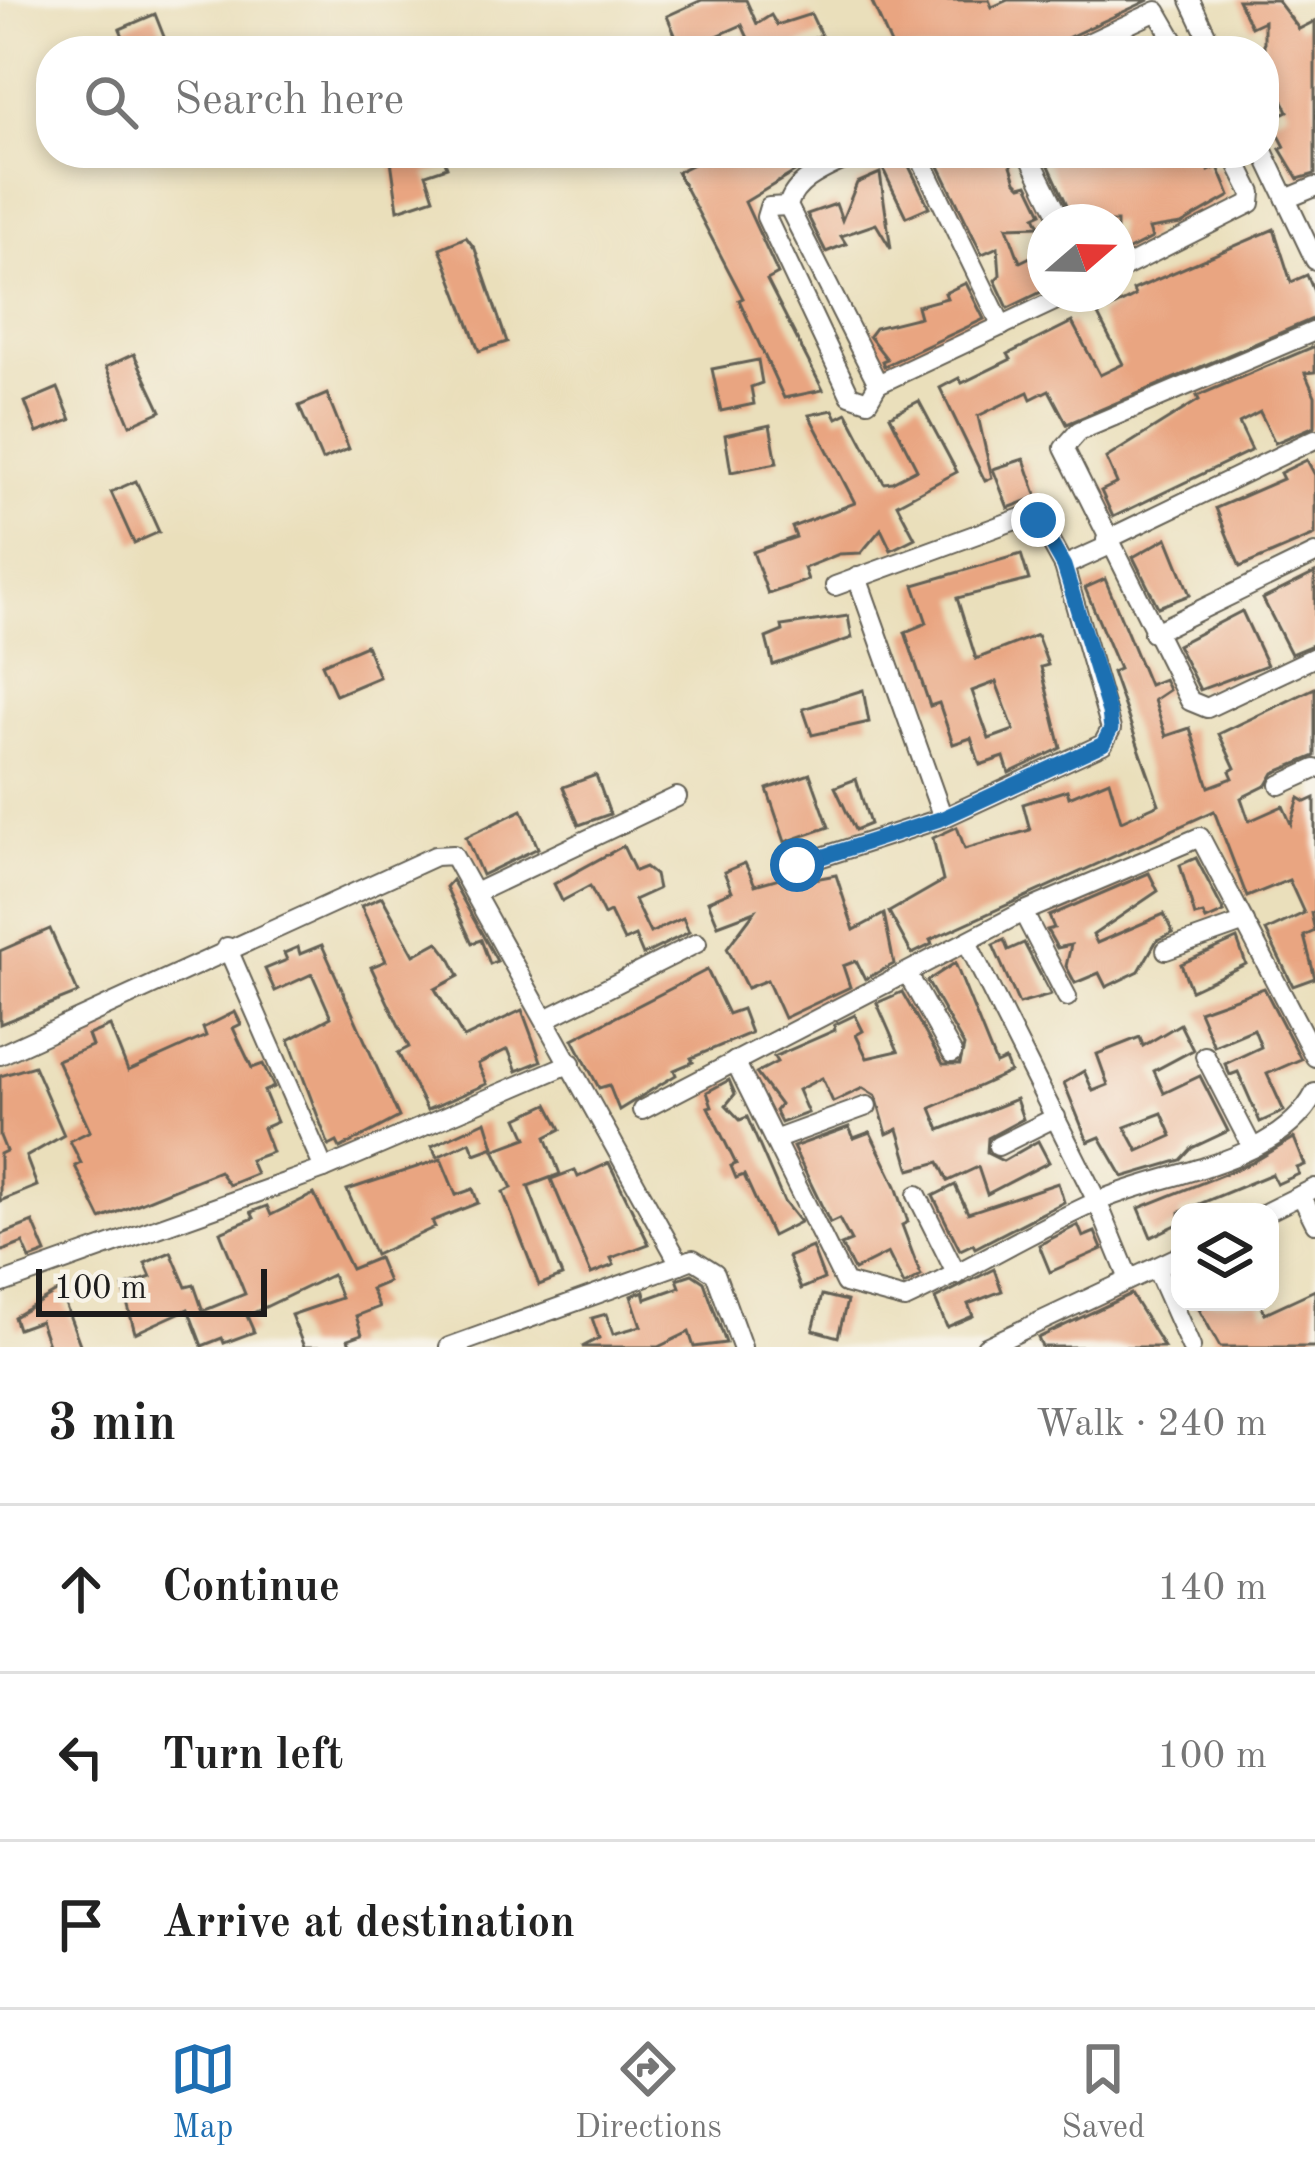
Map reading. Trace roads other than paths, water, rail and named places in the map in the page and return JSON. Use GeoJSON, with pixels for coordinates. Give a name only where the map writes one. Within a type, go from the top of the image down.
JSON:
{"type":"FeatureCollection","features":[{"type":"Feature","properties":{"kind":"street"},"geometry":{"type":"LineString","coordinates":[[1190,0],[1207,36]]}},
{"type":"Feature","properties":{"kind":"street"},"geometry":{"type":"LineString","coordinates":[[1102,36],[1157,10],[1172,36]]}},
{"type":"Feature","properties":{"kind":"street"},"geometry":{"type":"LineString","coordinates":[[830,168],[791,191],[788,206],[878,384]]}},
{"type":"Feature","properties":{"kind":"street"},"geometry":{"type":"LineString","coordinates":[[925,168],[1002,326]]}},
{"type":"Feature","properties":{"kind":"street"},"geometry":{"type":"LineString","coordinates":[[1035,168],[1053,204]]}},
{"type":"Feature","properties":{"kind":"street"},"geometry":{"type":"LineString","coordinates":[[1135,262],[1251,203],[1252,193],[1240,168]]}},
{"type":"Feature","properties":{"kind":"street"},"geometry":{"type":"LineString","coordinates":[[1271,168],[1315,260]]}},
{"type":"Feature","properties":{"kind":"street"},"geometry":{"type":"LineString","coordinates":[[1286,199],[1315,187]]}},
{"type":"Feature","properties":{"kind":"street"},"geometry":{"type":"LineString","coordinates":[[788,206],[769,207],[766,217],[850,395],[868,401],[878,384],[1031,312]]}},
{"type":"Feature","properties":{"kind":"street"},"geometry":{"type":"LineString","coordinates":[[1315,331],[1067,438],[1064,448],[1153,633],[1198,707],[1315,657]]}},
{"type":"Feature","properties":{"kind":"street"},"geometry":{"type":"LineString","coordinates":[[1064,566],[1315,439]]}},
{"type":"Feature","properties":{"kind":"street"},"geometry":{"type":"LineString","coordinates":[[797,865],[943,818],[1103,744],[1111,729],[1064,566],[1038,520],[1021,518],[835,586]]}},
{"type":"Feature","properties":{"kind":"street"},"geometry":{"type":"LineString","coordinates":[[1153,633],[1315,554]]}},
{"type":"Feature","properties":{"kind":"street"},"geometry":{"type":"LineString","coordinates":[[856,577],[943,818]]}},
{"type":"Feature","properties":{"kind":"street"},"geometry":{"type":"LineString","coordinates":[[1280,785],[1315,769]]}},
{"type":"Feature","properties":{"kind":"street"},"geometry":{"type":"LineString","coordinates":[[475,893],[677,797]]}},
{"type":"Feature","properties":{"kind":"street"},"geometry":{"type":"LineString","coordinates":[[642,1110],[968,944],[1023,911],[1200,836],[1315,1057]]}},
{"type":"Feature","properties":{"kind":"street"},"geometry":{"type":"LineString","coordinates":[[0,1055],[227,946],[444,852],[453,855],[475,893],[680,1264]]}},
{"type":"Feature","properties":{"kind":"street"},"geometry":{"type":"LineString","coordinates":[[1023,911],[1066,997]]}},
{"type":"Feature","properties":{"kind":"street"},"geometry":{"type":"LineString","coordinates":[[1166,950],[1245,922]]}},
{"type":"Feature","properties":{"kind":"street"},"geometry":{"type":"LineString","coordinates":[[546,1019],[698,943]]}},
{"type":"Feature","properties":{"kind":"street"},"geometry":{"type":"LineString","coordinates":[[968,944],[1097,1202],[1129,1279]]}},
{"type":"Feature","properties":{"kind":"street"},"geometry":{"type":"LineString","coordinates":[[227,946],[324,1169]]}},
{"type":"Feature","properties":{"kind":"street"},"geometry":{"type":"LineString","coordinates":[[907,973],[952,1053]]}},
{"type":"Feature","properties":{"kind":"street"},"geometry":{"type":"LineString","coordinates":[[1205,1056],[1252,1148]]}},
{"type":"Feature","properties":{"kind":"street"},"geometry":{"type":"LineString","coordinates":[[734,1061],[844,1283],[905,1299],[1097,1202],[1252,1148],[1301,1118],[1315,1093]]}},
{"type":"Feature","properties":{"kind":"street"},"geometry":{"type":"LineString","coordinates":[[0,1284],[324,1169],[571,1063]]}},
{"type":"Feature","properties":{"kind":"street"},"geometry":{"type":"LineString","coordinates":[[774,1140],[867,1106]]}},
{"type":"Feature","properties":{"kind":"street"},"geometry":{"type":"LineString","coordinates":[[998,1146],[1056,1117]]}},
{"type":"Feature","properties":{"kind":"street"},"geometry":{"type":"LineString","coordinates":[[1279,1206],[1308,1192],[1315,1223]]}},
{"type":"Feature","properties":{"kind":"street"},"geometry":{"type":"LineString","coordinates":[[917,1195],[957,1275]]}},
{"type":"Feature","properties":{"kind":"street"},"geometry":{"type":"LineString","coordinates":[[449,1347],[693,1258],[715,1273],[742,1347]]}},
{"type":"Feature","properties":{"kind":"street"},"geometry":{"type":"LineString","coordinates":[[998,1344],[1171,1260]]}},
{"type":"Feature","properties":{"kind":"street"},"geometry":{"type":"LineString","coordinates":[[1156,1268],[1191,1347]]}}]}
